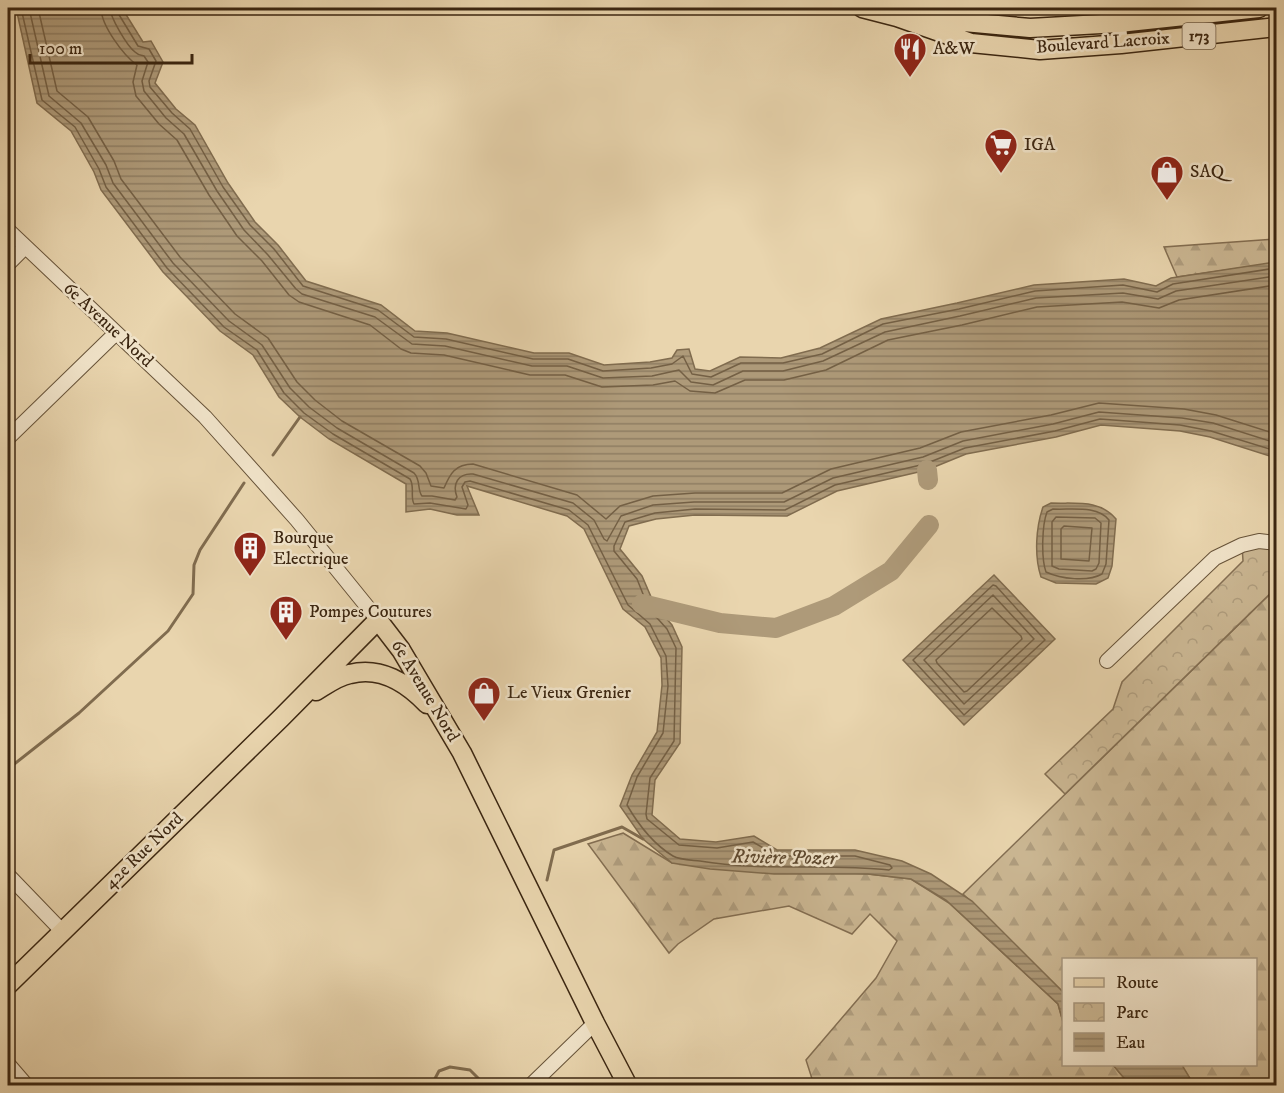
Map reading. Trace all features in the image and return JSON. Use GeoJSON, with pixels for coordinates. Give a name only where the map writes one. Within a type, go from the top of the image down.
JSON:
{"type":"FeatureCollection","features":[{"type":"Feature","properties":{"kind":"main road","name":"Boulevard Lacroix"},"geometry":{"type":"LineString","coordinates":[[862,8],[897,17],[971,43],[1040,50],[1121,44],[1276,27]]}},
{"type":"Feature","properties":{"kind":"main road","name":"Boulevard Lacroix"},"geometry":{"type":"LineString","coordinates":[[897,17],[1030,28],[1118,15],[1259,8]]}},
{"type":"Feature","properties":{"kind":"main road","name":"42e Rue Nord"},"geometry":{"type":"LineString","coordinates":[[282,718],[374,617]]}},
{"type":"Feature","properties":{"kind":"main road","name":"6e Avenue Nord"},"geometry":{"type":"LineString","coordinates":[[374,617],[401,650],[462,753],[628,1086]]}},
{"type":"Feature","properties":{"kind":"main road","name":"42e Rue Nord"},"geometry":{"type":"LineString","coordinates":[[8,985],[282,718],[310,694],[350,674],[366,672],[384,674],[400,681],[417,693],[444,721]]}},
{"type":"Feature","properties":{"kind":"street"},"geometry":{"type":"LineString","coordinates":[[1118,15],[1121,44]]}},
{"type":"Feature","properties":{"kind":"street","name":"6e Avenue Nord"},"geometry":{"type":"LineString","coordinates":[[8,230],[205,417],[297,520],[374,617]]}},
{"type":"Feature","properties":{"kind":"street"},"geometry":{"type":"LineString","coordinates":[[8,264],[25,247]]}},
{"type":"Feature","properties":{"kind":"street"},"geometry":{"type":"LineString","coordinates":[[8,438],[116,333]]}},
{"type":"Feature","properties":{"kind":"street"},"geometry":{"type":"LineString","coordinates":[[1107,661],[1215,558],[1242,545],[1259,541],[1276,543]]}},
{"type":"Feature","properties":{"kind":"street"},"geometry":{"type":"LineString","coordinates":[[8,875],[62,931]]}},
{"type":"Feature","properties":{"kind":"street"},"geometry":{"type":"LineString","coordinates":[[530,1086],[595,1023]]}},
{"type":"Feature","properties":{"kind":"street"},"geometry":{"type":"LineString","coordinates":[[8,1064],[27,1086]]}},
{"type":"Feature","properties":{"kind":"green space"},"geometry":{"type":"Polygon","coordinates":[[[1276,239],[1276,263],[1177,277],[1164,247],[1276,239]]]}},
{"type":"Feature","properties":{"kind":"green space"},"geometry":{"type":"Polygon","coordinates":[[[1276,543],[1276,588],[1065,794],[1045,774],[1113,709],[1122,682],[1243,561],[1242,545],[1276,543]]]}},
{"type":"Feature","properties":{"kind":"green space"},"geometry":{"type":"Polygon","coordinates":[[[1276,588],[1276,833],[1274,836],[1276,841],[1276,1085],[1194,1085],[1182,1066],[1257,1066],[1257,958],[1062,958],[1062,991],[963,894],[1276,588]]]}},
{"type":"Feature","properties":{"kind":"green space"},"geometry":{"type":"Polygon","coordinates":[[[623,833],[672,863],[868,874],[911,879],[949,903],[1058,1004],[1062,1018],[1062,1066],[1114,1066],[1124,1078],[1124,1085],[814,1085],[806,1060],[876,978],[897,941],[870,914],[852,934],[789,906],[714,919],[669,953],[588,844],[623,833]]]}},
{"type":"Feature","properties":{"kind":"water","name":"Rivière Pozer"},"geometry":{"type":"Polygon","coordinates":[[[16,8],[122,8],[143,42],[151,41],[163,62],[155,83],[176,109],[195,125],[228,183],[255,222],[278,245],[306,281],[381,305],[415,331],[447,333],[534,353],[569,353],[604,365],[672,358],[677,350],[689,349],[695,369],[710,371],[740,357],[781,358],[820,348],[881,319],[1034,285],[1124,279],[1156,286],[1171,278],[1276,262],[1276,458],[1210,437],[1180,431],[1101,425],[1056,437],[966,454],[927,470],[837,491],[787,516],[695,515],[656,519],[629,526],[620,549],[642,576],[655,606],[672,625],[682,647],[680,743],[655,780],[652,815],[680,839],[716,842],[754,836],[777,850],[855,850],[902,861],[931,874],[972,901],[1062,991],[1062,1018],[1058,1004],[946,900],[911,879],[868,874],[774,874],[710,869],[672,863],[643,839],[620,806],[632,775],[657,732],[662,685],[661,658],[645,627],[623,609],[584,529],[567,516],[467,486],[479,515],[457,515],[430,509],[406,512],[406,484],[329,439],[300,417],[279,397],[253,355],[220,331],[163,272],[101,190],[94,172],[71,131],[37,103],[16,8]]]}},
{"type":"Feature","properties":{"kind":"water"},"geometry":{"type":"Polygon","coordinates":[[[1051,503],[1095,505],[1116,519],[1112,566],[1108,578],[1096,584],[1056,583],[1041,577],[1037,560],[1037,532],[1043,507],[1051,503]]]}},
{"type":"Feature","properties":{"kind":"water"},"geometry":{"type":"Polygon","coordinates":[[[994,575],[1055,639],[964,725],[903,660],[994,575]]]}},
{"type":"Feature","properties":{"kind":"water"},"geometry":{"type":"Polygon","coordinates":[[[1114,1066],[1183,1066],[1194,1085],[1124,1085],[1124,1078],[1114,1066]]]}},
{"type":"Feature","properties":{"kind":"waterway"},"geometry":{"type":"LineString","coordinates":[[273,455],[300,417]]}},
{"type":"Feature","properties":{"kind":"waterway"},"geometry":{"type":"LineString","coordinates":[[927,470],[928,480]]}},
{"type":"Feature","properties":{"kind":"waterway"},"geometry":{"type":"LineString","coordinates":[[8,769],[79,713],[168,631],[193,594],[194,565],[200,550],[244,483]]}},
{"type":"Feature","properties":{"kind":"waterway"},"geometry":{"type":"LineString","coordinates":[[642,604],[720,623],[776,628],[834,606],[891,571],[929,525]]}},
{"type":"Feature","properties":{"kind":"waterway"},"geometry":{"type":"LineString","coordinates":[[547,880],[554,850],[622,827],[643,839]]}},
{"type":"Feature","properties":{"kind":"waterway"},"geometry":{"type":"LineString","coordinates":[[431,1086],[439,1071],[450,1067],[470,1070],[484,1084]]}},
{"type":"Feature","properties":{"kind":"place","name":"A&W"},"geometry":{"type":"Point","coordinates":[910,78]}},
{"type":"Feature","properties":{"kind":"place","name":"IGA"},"geometry":{"type":"Point","coordinates":[1001,174]}},
{"type":"Feature","properties":{"kind":"place","name":"SAQ"},"geometry":{"type":"Point","coordinates":[1167,201]}},
{"type":"Feature","properties":{"kind":"place","name":"Bourque Electrique"},"geometry":{"type":"Point","coordinates":[250,577]}},
{"type":"Feature","properties":{"kind":"place","name":"Pompes Coutures"},"geometry":{"type":"Point","coordinates":[286,641]}},
{"type":"Feature","properties":{"kind":"place","name":"Le Vieux Grenier"},"geometry":{"type":"Point","coordinates":[484,722]}}]}
